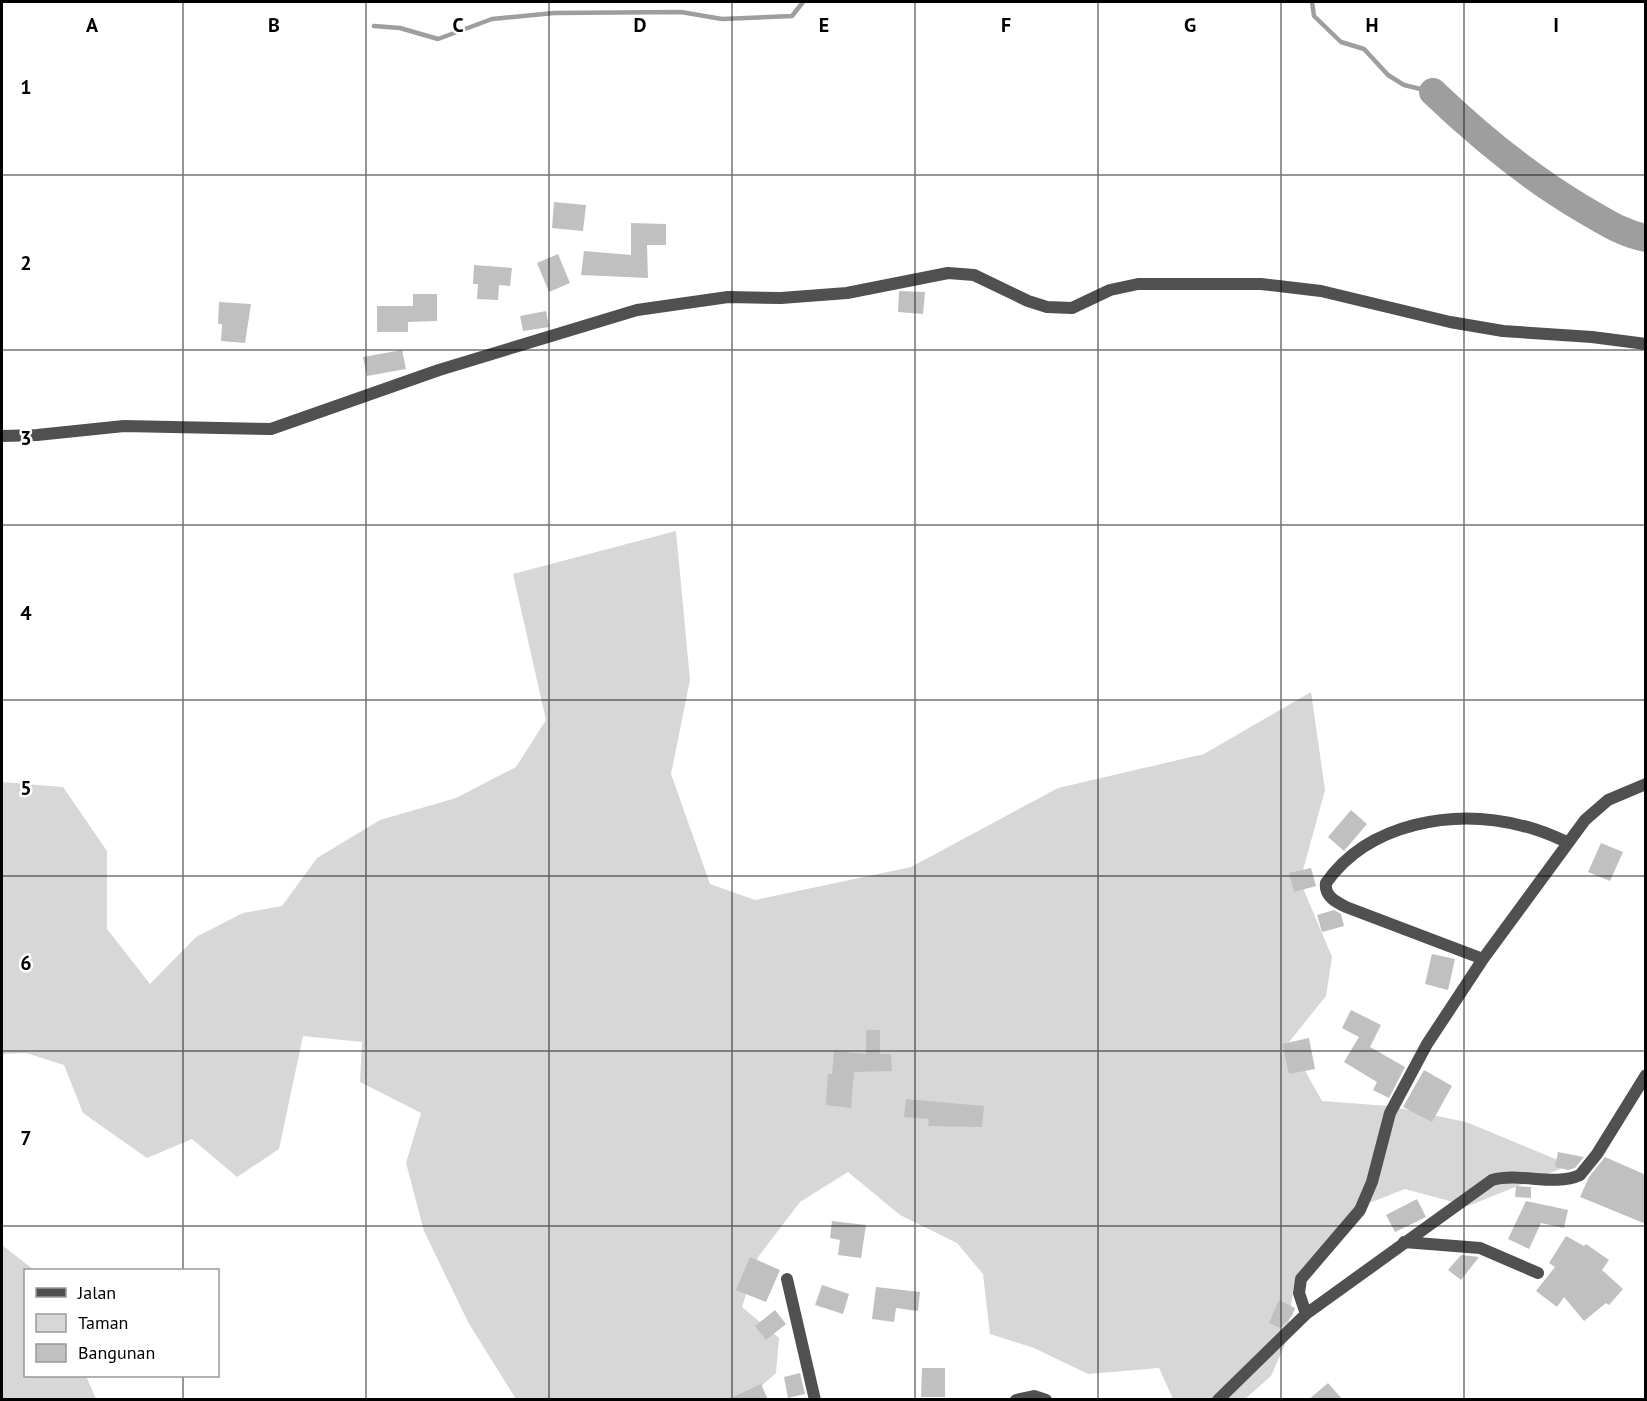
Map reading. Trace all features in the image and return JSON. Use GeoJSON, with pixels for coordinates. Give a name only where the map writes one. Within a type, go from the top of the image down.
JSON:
{"type":"FeatureCollection","features":[{"type":"Feature","properties":{"kind":"street"},"geometry":{"type":"LineString","coordinates":[[2,436],[37,435],[124,426],[271,429],[440,370],[637,310],[728,297],[781,298],[847,293],[948,273],[974,275],[1028,301],[1047,307],[1072,308],[1126,285],[1261,284],[1321,291],[1450,322],[1503,331],[1602,338],[1646,344]]}},
{"type":"Feature","properties":{"kind":"street"},"geometry":{"type":"LineString","coordinates":[[1306,1314],[1299,1293],[1301,1278],[1342,1234],[1360,1210],[1372,1182],[1390,1113],[1427,1044],[1483,959],[1567,842],[1602,805],[1620,794],[1646,784]]}},
{"type":"Feature","properties":{"kind":"street"},"geometry":{"type":"LineString","coordinates":[[1483,959],[1346,907],[1330,897],[1326,891],[1326,883],[1346,861],[1369,842],[1393,831],[1437,821],[1497,821],[1524,826],[1567,842]]}},
{"type":"Feature","properties":{"kind":"street"},"geometry":{"type":"LineString","coordinates":[[1218,1400],[1306,1314],[1492,1180],[1509,1176],[1560,1179],[1580,1175],[1597,1154],[1646,1075]]}},
{"type":"Feature","properties":{"kind":"street"},"geometry":{"type":"LineString","coordinates":[[1404,1242],[1480,1248],[1538,1273]]}},
{"type":"Feature","properties":{"kind":"street"},"geometry":{"type":"LineString","coordinates":[[787,1279],[815,1400]]}},
{"type":"Feature","properties":{"kind":"street"},"geometry":{"type":"LineString","coordinates":[[1016,1400],[1034,1396],[1046,1400]]}},
{"type":"Feature","properties":{"kind":"green space"},"geometry":{"type":"Polygon","coordinates":[[[676,531],[690,680],[671,774],[710,884],[755,900],[911,867],[1058,788],[1204,754],[1311,692],[1325,790],[1300,881],[1332,957],[1326,996],[1289,1042],[1322,1101],[1389,1106],[1466,1122],[1570,1165],[1468,1206],[1405,1189],[1354,1209],[1294,1283],[1287,1340],[1271,1376],[1245,1399],[1173,1399],[1159,1368],[1088,1374],[1034,1348],[990,1334],[983,1274],[957,1243],[900,1215],[848,1172],[800,1202],[758,1257],[742,1307],[779,1338],[776,1373],[747,1399],[516,1399],[468,1322],[424,1231],[406,1163],[421,1113],[360,1082],[362,1042],[303,1036],[279,1149],[237,1177],[192,1139],[147,1158],[83,1113],[64,1065],[26,1053],[2,1054],[2,782],[63,787],[107,851],[107,929],[150,984],[196,937],[243,913],[282,906],[317,858],[380,820],[456,798],[516,767],[546,720],[513,574],[676,531]]]}},
{"type":"Feature","properties":{"kind":"green space"},"geometry":{"type":"Polygon","coordinates":[[[2,1245],[33,1269],[24,1269],[24,1377],[86,1377],[96,1399],[2,1399],[2,1245]]]}},
{"type":"Feature","properties":{"kind":"building"},"geometry":{"type":"Polygon","coordinates":[[[554,202],[586,205],[583,231],[552,228],[554,202]]]}},
{"type":"Feature","properties":{"kind":"building"},"geometry":{"type":"Polygon","coordinates":[[[631,223],[666,224],[666,245],[647,245],[648,278],[581,275],[584,251],[631,255],[631,223]]]}},
{"type":"Feature","properties":{"kind":"building"},"geometry":{"type":"Polygon","coordinates":[[[558,254],[570,283],[549,292],[537,263],[558,254]]]}},
{"type":"Feature","properties":{"kind":"building"},"geometry":{"type":"Polygon","coordinates":[[[474,265],[512,268],[510,286],[499,285],[498,300],[477,299],[478,284],[473,284],[474,265]]]}},
{"type":"Feature","properties":{"kind":"building"},"geometry":{"type":"Polygon","coordinates":[[[899,291],[925,292],[923,314],[898,312],[899,291]]]}},
{"type":"Feature","properties":{"kind":"building"},"geometry":{"type":"Polygon","coordinates":[[[413,294],[437,294],[437,321],[408,322],[408,332],[377,332],[377,306],[413,306],[413,294]]]}},
{"type":"Feature","properties":{"kind":"building"},"geometry":{"type":"Polygon","coordinates":[[[219,302],[251,304],[245,343],[221,341],[222,324],[218,324],[219,302]]]}},
{"type":"Feature","properties":{"kind":"building"},"geometry":{"type":"Polygon","coordinates":[[[546,311],[549,327],[523,331],[520,316],[546,311]]]}},
{"type":"Feature","properties":{"kind":"building"},"geometry":{"type":"Polygon","coordinates":[[[402,350],[406,369],[367,376],[363,357],[402,350]]]}},
{"type":"Feature","properties":{"kind":"building"},"geometry":{"type":"Polygon","coordinates":[[[1351,810],[1367,824],[1344,851],[1328,837],[1351,810]]]}},
{"type":"Feature","properties":{"kind":"building"},"geometry":{"type":"Polygon","coordinates":[[[1601,843],[1623,852],[1610,881],[1588,872],[1601,843]]]}},
{"type":"Feature","properties":{"kind":"building"},"geometry":{"type":"Polygon","coordinates":[[[1311,868],[1316,886],[1294,892],[1289,873],[1311,868]]]}},
{"type":"Feature","properties":{"kind":"building"},"geometry":{"type":"Polygon","coordinates":[[[1334,910],[1341,914],[1344,926],[1322,932],[1317,915],[1334,910]]]}},
{"type":"Feature","properties":{"kind":"building"},"geometry":{"type":"Polygon","coordinates":[[[1432,954],[1455,959],[1448,990],[1425,984],[1432,954]]]}},
{"type":"Feature","properties":{"kind":"building"},"geometry":{"type":"Polygon","coordinates":[[[1351,1010],[1381,1025],[1370,1047],[1405,1067],[1389,1098],[1373,1090],[1377,1082],[1344,1062],[1359,1037],[1342,1028],[1351,1010]]]}},
{"type":"Feature","properties":{"kind":"building"},"geometry":{"type":"Polygon","coordinates":[[[866,1030],[880,1030],[880,1054],[891,1054],[892,1071],[854,1072],[851,1108],[826,1105],[828,1074],[832,1074],[834,1051],[866,1054],[866,1030]]]}},
{"type":"Feature","properties":{"kind":"building"},"geometry":{"type":"Polygon","coordinates":[[[1309,1038],[1315,1069],[1289,1074],[1282,1044],[1309,1038]]]}},
{"type":"Feature","properties":{"kind":"building"},"geometry":{"type":"Polygon","coordinates":[[[1424,1070],[1452,1086],[1432,1122],[1403,1107],[1424,1070]]]}},
{"type":"Feature","properties":{"kind":"building"},"geometry":{"type":"Polygon","coordinates":[[[906,1099],[984,1106],[982,1127],[928,1126],[929,1119],[904,1117],[906,1099]]]}},
{"type":"Feature","properties":{"kind":"building"},"geometry":{"type":"Polygon","coordinates":[[[1558,1152],[1584,1157],[1575,1168],[1568,1170],[1555,1167],[1558,1152]]]}},
{"type":"Feature","properties":{"kind":"building"},"geometry":{"type":"Polygon","coordinates":[[[1605,1157],[1646,1175],[1646,1224],[1580,1197],[1589,1177],[1605,1157]]]}},
{"type":"Feature","properties":{"kind":"building"},"geometry":{"type":"Polygon","coordinates":[[[1516,1186],[1531,1187],[1531,1198],[1515,1197],[1516,1186]]]}},
{"type":"Feature","properties":{"kind":"building"},"geometry":{"type":"Polygon","coordinates":[[[1417,1199],[1426,1217],[1395,1232],[1386,1215],[1417,1199]]]}},
{"type":"Feature","properties":{"kind":"building"},"geometry":{"type":"Polygon","coordinates":[[[1526,1201],[1568,1210],[1564,1228],[1541,1223],[1529,1249],[1508,1239],[1526,1201]]]}},
{"type":"Feature","properties":{"kind":"building"},"geometry":{"type":"Polygon","coordinates":[[[832,1221],[866,1225],[861,1258],[838,1255],[840,1240],[830,1238],[832,1221]]]}},
{"type":"Feature","properties":{"kind":"building"},"geometry":{"type":"Polygon","coordinates":[[[1566,1236],[1584,1246],[1586,1244],[1609,1260],[1602,1270],[1623,1289],[1609,1305],[1606,1303],[1584,1321],[1564,1297],[1557,1307],[1536,1291],[1555,1267],[1549,1263],[1566,1236]]]}},
{"type":"Feature","properties":{"kind":"building"},"geometry":{"type":"Polygon","coordinates":[[[1461,1255],[1479,1257],[1461,1280],[1448,1270],[1461,1255]]]}},
{"type":"Feature","properties":{"kind":"building"},"geometry":{"type":"Polygon","coordinates":[[[750,1257],[780,1270],[766,1302],[736,1290],[750,1257]]]}},
{"type":"Feature","properties":{"kind":"building"},"geometry":{"type":"Polygon","coordinates":[[[822,1285],[849,1294],[843,1314],[815,1305],[822,1285]]]}},
{"type":"Feature","properties":{"kind":"building"},"geometry":{"type":"Polygon","coordinates":[[[876,1287],[920,1292],[918,1311],[896,1308],[894,1322],[872,1319],[876,1287]]]}},
{"type":"Feature","properties":{"kind":"building"},"geometry":{"type":"Polygon","coordinates":[[[1279,1300],[1295,1308],[1292,1316],[1280,1328],[1269,1323],[1279,1300]]]}},
{"type":"Feature","properties":{"kind":"building"},"geometry":{"type":"Polygon","coordinates":[[[775,1310],[786,1324],[766,1340],[755,1326],[775,1310]]]}},
{"type":"Feature","properties":{"kind":"building"},"geometry":{"type":"Polygon","coordinates":[[[922,1368],[945,1368],[945,1397],[921,1397],[922,1368]]]}},
{"type":"Feature","properties":{"kind":"building"},"geometry":{"type":"Polygon","coordinates":[[[800,1373],[805,1394],[788,1398],[784,1377],[800,1373]]]}},
{"type":"Feature","properties":{"kind":"building"},"geometry":{"type":"Polygon","coordinates":[[[1328,1383],[1343,1400],[1308,1400],[1328,1383]]]}},
{"type":"Feature","properties":{"kind":"building"},"geometry":{"type":"Polygon","coordinates":[[[761,1384],[768,1400],[727,1400],[761,1384]]]}},
{"type":"Feature","properties":{"kind":"waterway"},"geometry":{"type":"LineString","coordinates":[[374,26],[400,28],[438,39],[492,19],[554,13],[681,12],[722,19],[792,16],[803,2]]}},
{"type":"Feature","properties":{"kind":"waterway"},"geometry":{"type":"LineString","coordinates":[[1312,2],[1314,16],[1341,42],[1364,49],[1388,75],[1404,85],[1433,92]]}},
{"type":"Feature","properties":{"kind":"waterway"},"geometry":{"type":"LineString","coordinates":[[1433,92],[1486,140],[1542,183],[1613,226],[1646,238]]}}]}
